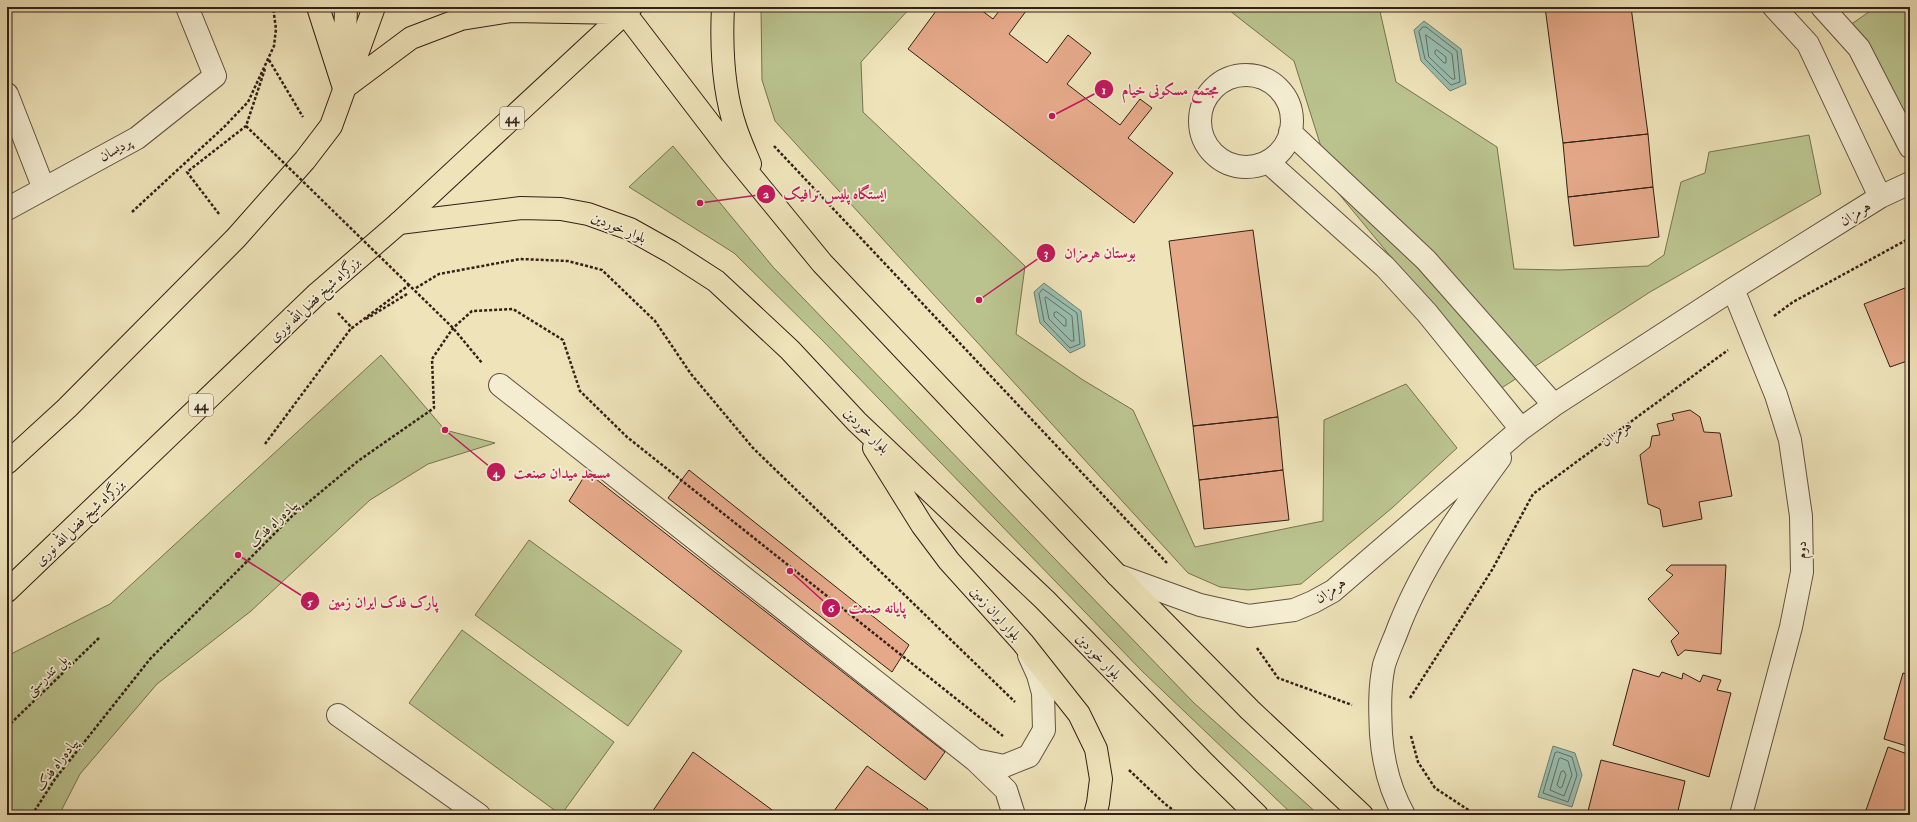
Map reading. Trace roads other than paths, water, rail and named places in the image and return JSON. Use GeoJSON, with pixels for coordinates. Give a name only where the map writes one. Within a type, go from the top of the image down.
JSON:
{"type":"FeatureCollection","features":[{"type":"Feature","properties":{"kind":"main road"},"geometry":{"type":"LineString","coordinates":[[318,7],[344,88]]}},
{"type":"Feature","properties":{"kind":"main road"},"geometry":{"type":"LineString","coordinates":[[344,88],[346,7]]}},
{"type":"Feature","properties":{"kind":"main road"},"geometry":{"type":"LineString","coordinates":[[7,463],[67,408],[236,238],[319,143],[330,126],[374,7]]}},
{"type":"Feature","properties":{"kind":"main road"},"geometry":{"type":"LineString","coordinates":[[723,7],[721,38],[727,89],[733,117],[750,164],[769,198]]}},
{"type":"Feature","properties":{"kind":"main road"},"geometry":{"type":"LineString","coordinates":[[344,88],[411,38],[461,19],[511,11],[625,9],[732,153],[822,263],[1117,576],[1250,710],[1362,815]]}},
{"type":"Feature","properties":{"kind":"main road","name":"بزرگراه شیخ فضل‌الله نوری"},"geometry":{"type":"LineString","coordinates":[[7,591],[318,293],[399,223],[625,9]]}},
{"type":"Feature","properties":{"kind":"main road","name":"بلوار خوردین"},"geometry":{"type":"LineString","coordinates":[[399,223],[520,208],[561,209],[588,214],[630,229],[671,252],[716,281],[790,350],[857,422],[1045,600],[1203,762],[1257,815]]}},
{"type":"Feature","properties":{"kind":"main road","name":"بلوار ایران زمین"},"geometry":{"type":"LineString","coordinates":[[857,422],[922,525],[949,561],[1023,643],[1079,714],[1096,749],[1101,779],[1098,802],[1094,815]]}},
{"type":"Feature","properties":{"kind":"street","name":"پردیسان"},"geometry":{"type":"LineString","coordinates":[[7,209],[136,138],[215,76],[186,7]]}},
{"type":"Feature","properties":{"kind":"street"},"geometry":{"type":"LineString","coordinates":[[1774,7],[1808,44],[1880,198]]}},
{"type":"Feature","properties":{"kind":"street"},"geometry":{"type":"LineString","coordinates":[[1808,44],[1828,14],[1859,48],[1910,147]]}},
{"type":"Feature","properties":{"kind":"street"},"geometry":{"type":"LineString","coordinates":[[1248,75],[1262,78],[1275,85],[1285,96],[1291,110],[1292,125],[1288,140],[1280,153],[1268,162],[1253,167],[1237,166],[1223,161],[1211,151],[1203,138],[1200,122],[1202,107],[1209,94],[1219,83],[1233,77],[1248,75]]}},
{"type":"Feature","properties":{"kind":"street"},"geometry":{"type":"LineString","coordinates":[[7,94],[44,189]]}},
{"type":"Feature","properties":{"kind":"street"},"geometry":{"type":"LineString","coordinates":[[1290,132],[1426,260],[1554,405]]}},
{"type":"Feature","properties":{"kind":"street"},"geometry":{"type":"LineString","coordinates":[[1268,162],[1385,267],[1427,313],[1521,429]]}},
{"type":"Feature","properties":{"kind":"street","name":"هرمزان"},"geometry":{"type":"LineString","coordinates":[[1117,576],[1200,605],[1249,616],[1294,610],[1313,602],[1333,591],[1521,429],[1554,405],[1733,289],[1880,198],[1910,183]]}},
{"type":"Feature","properties":{"kind":"street","name":"دوم"},"geometry":{"type":"LineString","coordinates":[[1733,289],[1776,395],[1790,440],[1801,516],[1802,572],[1791,628],[1741,815]]}},
{"type":"Feature","properties":{"kind":"street"},"geometry":{"type":"LineString","coordinates":[[1427,313],[1454,291]]}},
{"type":"Feature","properties":{"kind":"street"},"geometry":{"type":"LineString","coordinates":[[500,385],[975,760],[1006,790],[1014,815]]}},
{"type":"Feature","properties":{"kind":"street","name":"هرمزان"},"geometry":{"type":"LineString","coordinates":[[1404,815],[1392,790],[1383,758],[1380,707],[1384,665],[1405,609],[1428,565],[1467,504],[1521,429]]}},
{"type":"Feature","properties":{"kind":"street"},"geometry":{"type":"LineString","coordinates":[[975,760],[1004,766],[1029,756],[1044,730],[1045,715],[1043,693],[1038,675],[1023,643]]}},
{"type":"Feature","properties":{"kind":"street"},"geometry":{"type":"LineString","coordinates":[[338,715],[479,815]]}},
{"type":"Feature","properties":{"kind":"water"},"geometry":{"type":"Polygon","coordinates":[[[1424,21],[1461,49],[1466,84],[1450,91],[1421,61],[1414,30],[1424,21]]]}},
{"type":"Feature","properties":{"kind":"water"},"geometry":{"type":"Polygon","coordinates":[[[1044,283],[1081,311],[1085,346],[1070,353],[1040,323],[1034,292],[1044,283]]]}},
{"type":"Feature","properties":{"kind":"water"},"geometry":{"type":"Polygon","coordinates":[[[1553,746],[1575,753],[1582,775],[1572,807],[1538,797],[1553,746]]]}},
{"type":"Feature","properties":{"kind":"place","name":"مجتمع مسکونی خیام"},"geometry":{"type":"Point","coordinates":[1052,116]}},
{"type":"Feature","properties":{"kind":"place","name":"ایستگاه پلیس ترافیک"},"geometry":{"type":"Point","coordinates":[700,203]}},
{"type":"Feature","properties":{"kind":"place","name":"بوستان هرمزان"},"geometry":{"type":"Point","coordinates":[979,300]}},
{"type":"Feature","properties":{"kind":"place","name":"مسجد میدان صنعت"},"geometry":{"type":"Point","coordinates":[445,430]}},
{"type":"Feature","properties":{"kind":"place","name":"پارک فدک ایران زمین"},"geometry":{"type":"Point","coordinates":[238,555]}},
{"type":"Feature","properties":{"kind":"place","name":"پایانه صنعت"},"geometry":{"type":"Point","coordinates":[790,571]}}]}
